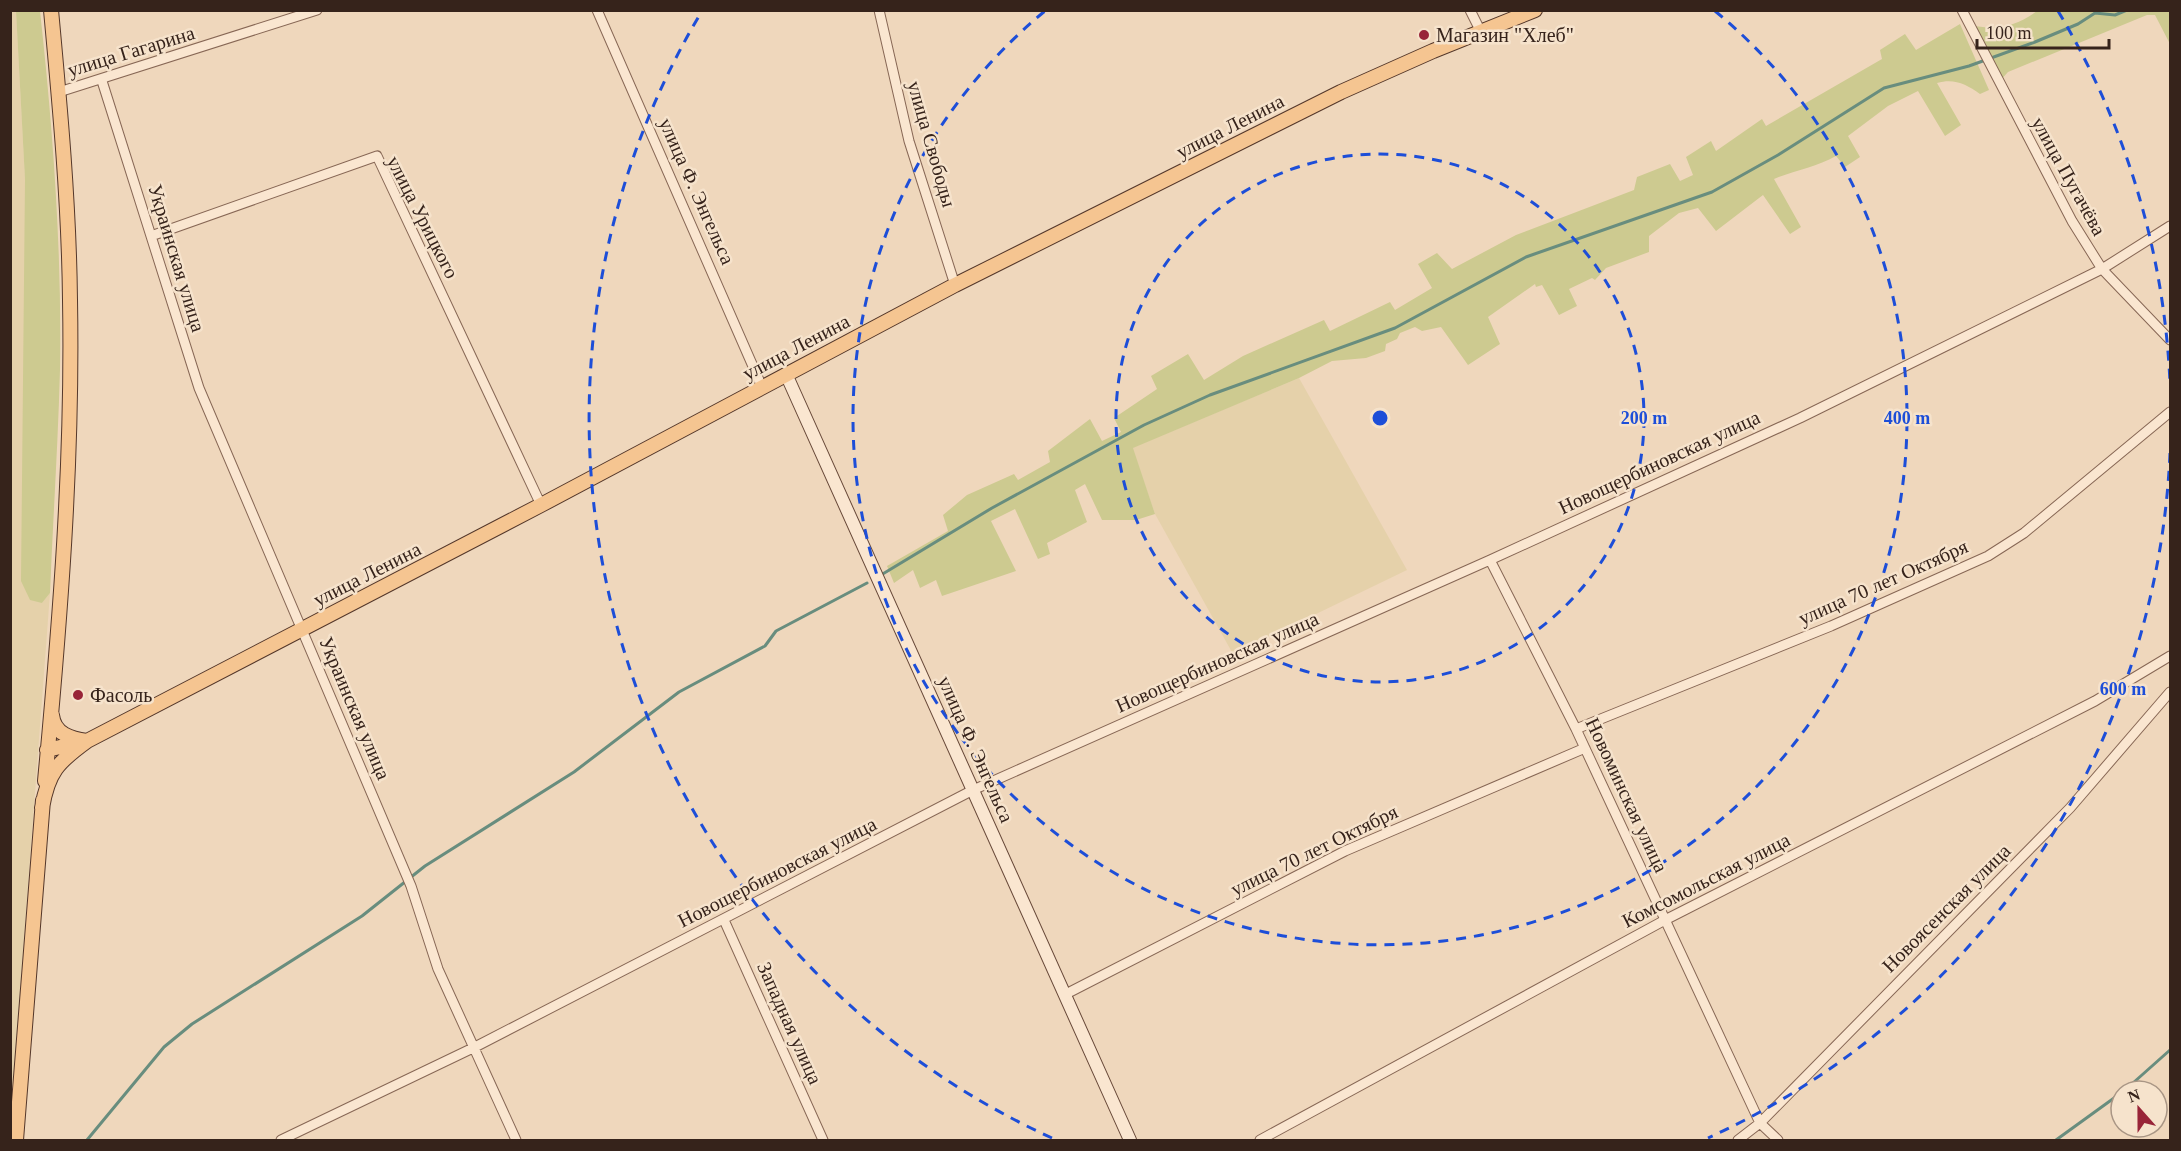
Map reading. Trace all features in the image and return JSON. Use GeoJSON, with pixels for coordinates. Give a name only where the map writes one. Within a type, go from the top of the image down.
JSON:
{"type":"FeatureCollection","features":[{"type":"Feature","properties":{"kind":"main road"},"geometry":{"type":"LineString","coordinates":[[16,1140],[63,530],[70,349],[68,244],[59,92],[51,10]]}},
{"type":"Feature","properties":{"kind":"main road","name":"улица Ленина"},"geometry":{"type":"LineString","coordinates":[[87,741],[541,506],[955,285],[1341,92],[1535,10]]}},
{"type":"Feature","properties":{"kind":"main road","name":"улица Ф. Энгельса"},"geometry":{"type":"LineString","coordinates":[[786,374],[1130,1140]]}},
{"type":"Feature","properties":{"kind":"main road"},"geometry":{"type":"LineString","coordinates":[[51,702],[52,720],[57,729],[72,739],[87,741]]}},
{"type":"Feature","properties":{"kind":"main road"},"geometry":{"type":"LineString","coordinates":[[47,750],[87,741]]}},
{"type":"Feature","properties":{"kind":"main road"},"geometry":{"type":"LineString","coordinates":[[42,808],[46,784],[51,774],[65,757],[87,741]]}},
{"type":"Feature","properties":{"kind":"street","name":"улица Гагарина"},"geometry":{"type":"LineString","coordinates":[[59,92],[102,81],[317,10]]}},
{"type":"Feature","properties":{"kind":"street","name":"улица Ф. Энгельса"},"geometry":{"type":"LineString","coordinates":[[597,10],[762,387]]}},
{"type":"Feature","properties":{"kind":"street","name":"улица Свободы"},"geometry":{"type":"LineString","coordinates":[[879,10],[909,141],[955,285]]}},
{"type":"Feature","properties":{"kind":"street"},"geometry":{"type":"LineString","coordinates":[[1470,10],[1481,32]]}},
{"type":"Feature","properties":{"kind":"street","name":"улица Пугачёва"},"geometry":{"type":"LineString","coordinates":[[1962,10],[2072,221],[2102,269],[2170,340]]}},
{"type":"Feature","properties":{"kind":"street","name":"Украинская улица"},"geometry":{"type":"LineString","coordinates":[[102,81],[199,388],[411,886],[438,969],[516,1140]]}},
{"type":"Feature","properties":{"kind":"street","name":"улица Урицкого"},"geometry":{"type":"LineString","coordinates":[[151,236],[377,156],[541,506]]}},
{"type":"Feature","properties":{"kind":"street","name":"Новощербиновская улица"},"geometry":{"type":"LineString","coordinates":[[281,1140],[474,1047],[973,790],[1490,560],[1800,418],[2102,269],[2170,226]]}},
{"type":"Feature","properties":{"kind":"street","name":"улица 70 лет Октября"},"geometry":{"type":"LineString","coordinates":[[1576,729],[1831,626],[1988,556],[2024,533],[2170,412]]}},
{"type":"Feature","properties":{"kind":"street","name":"Новоминская улица"},"geometry":{"type":"LineString","coordinates":[[1490,560],[1585,747],[1760,1123],[1778,1140]]}},
{"type":"Feature","properties":{"kind":"street","name":"Комсомольская улица"},"geometry":{"type":"LineString","coordinates":[[1260,1140],[1665,920],[2095,701],[2170,656]]}},
{"type":"Feature","properties":{"kind":"street","name":"Новоясенская улица"},"geometry":{"type":"LineString","coordinates":[[1738,1140],[1760,1123],[2070,808],[2170,692]]}},
{"type":"Feature","properties":{"kind":"street","name":"улица 70 лет Октября"},"geometry":{"type":"LineString","coordinates":[[1064,995],[1345,851],[1585,747]]}},
{"type":"Feature","properties":{"kind":"street","name":"Западная улица"},"geometry":{"type":"LineString","coordinates":[[724,920],[823,1140]]}},
{"type":"Feature","properties":{"kind":"shaded area"},"geometry":{"type":"Polygon","coordinates":[[[16,10],[42,603],[50,593],[11,1112],[10,11],[16,10]]]}},
{"type":"Feature","properties":{"kind":"shaded area"},"geometry":{"type":"Polygon","coordinates":[[[16,11],[40,11],[53,145],[58,235],[60,370],[58,426],[50,593],[42,603],[30,600],[21,581],[25,180],[16,11]]]}},
{"type":"Feature","properties":{"kind":"shaded area"},"geometry":{"type":"Polygon","coordinates":[[[2037,11],[2170,11],[2170,44],[2155,15],[2147,15],[2008,72],[1999,82],[1970,25],[2005,26],[2014,24],[2037,11]]]}},
{"type":"Feature","properties":{"kind":"shaded area"},"geometry":{"type":"Polygon","coordinates":[[[1960,24],[1989,90],[1980,94],[1960,83],[1949,81],[1937,83],[1961,125],[1945,136],[1918,91],[1888,106],[1848,136],[1860,157],[1845,167],[1836,156],[1774,179],[1801,227],[1790,234],[1763,195],[1716,231],[1698,208],[1679,213],[1649,236],[1649,252],[1606,268],[1595,280],[1592,278],[1569,289],[1577,306],[1559,315],[1542,285],[1536,287],[1535,284],[1488,317],[1500,344],[1468,365],[1441,327],[1422,331],[1415,327],[1400,333],[1397,339],[1386,344],[1385,351],[1366,358],[1332,361],[1299,378],[1133,448],[1155,514],[1136,520],[1102,520],[1085,484],[1075,490],[1087,522],[1047,543],[1050,554],[1038,559],[1015,509],[991,521],[1016,571],[942,596],[936,580],[920,588],[913,570],[894,583],[887,566],[948,531],[943,515],[967,495],[1014,474],[1018,480],[1050,462],[1048,451],[1090,419],[1102,441],[1121,432],[1114,418],[1157,389],[1151,376],[1188,354],[1204,380],[1243,356],[1324,320],[1330,331],[1390,302],[1395,310],[1432,288],[1418,264],[1437,253],[1452,269],[1516,235],[1634,190],[1637,177],[1670,164],[1680,181],[1693,175],[1686,157],[1711,141],[1716,151],[1762,119],[1766,126],[1882,59],[1880,50],[1905,34],[1916,50],[1960,24]]]}},
{"type":"Feature","properties":{"kind":"shaded area"},"geometry":{"type":"Polygon","coordinates":[[[1299,378],[1407,570],[1233,654],[1155,514],[1132,448],[1299,378]]]}},
{"type":"Feature","properties":{"kind":"waterway"},"geometry":{"type":"LineString","coordinates":[[881,575],[992,508],[1144,425],[1210,395],[1395,328],[1526,257],[1712,192],[1778,155],[1884,88],[1969,66],[2078,24],[2095,13],[2115,15],[2127,10]]}},
{"type":"Feature","properties":{"kind":"waterway"},"geometry":{"type":"LineString","coordinates":[[87,1140],[164,1047],[192,1024],[362,916],[425,866],[574,772],[679,692],[765,646],[776,631],[867,583]]}},
{"type":"Feature","properties":{"kind":"waterway"},"geometry":{"type":"LineString","coordinates":[[2137,1079],[2170,1050]]}},
{"type":"Feature","properties":{"kind":"waterway"},"geometry":{"type":"LineString","coordinates":[[2056,1140],[2109,1102]]}},
{"type":"Feature","properties":{"kind":"place","name":"Магазин \"Хлеб\""},"geometry":{"type":"Point","coordinates":[1424,35]}},
{"type":"Feature","properties":{"kind":"place","name":"Фасоль"},"geometry":{"type":"Point","coordinates":[78,695]}}]}
